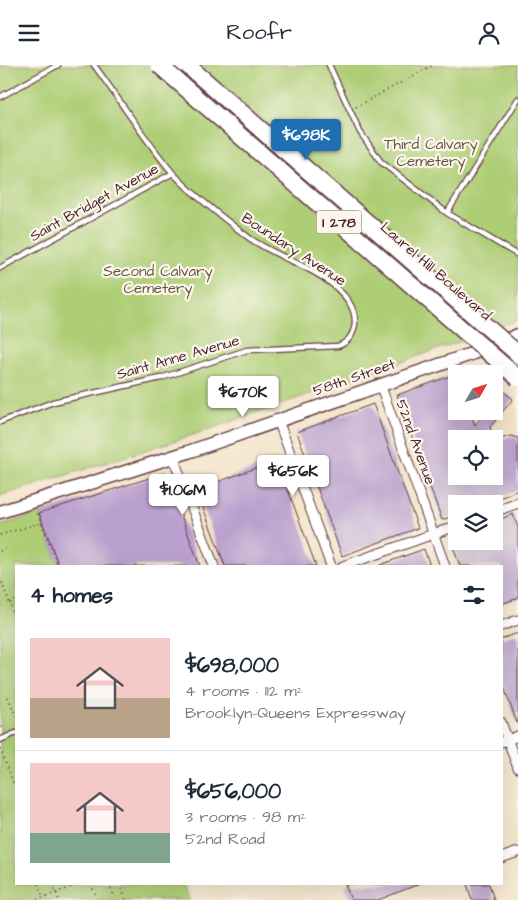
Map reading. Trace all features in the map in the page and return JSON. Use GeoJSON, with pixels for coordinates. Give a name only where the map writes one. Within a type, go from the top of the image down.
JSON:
{"type":"FeatureCollection","features":[{"type":"Feature","properties":{"kind":"highway","name":"I 278"},"geometry":{"type":"LineString","coordinates":[[159,65],[518,378]]}},
{"type":"Feature","properties":{"kind":"highway","name":"I 278"},"geometry":{"type":"LineString","coordinates":[[187,65],[518,352]]}},
{"type":"Feature","properties":{"kind":"main road","name":"Laurel Hill Boulevard"},"geometry":{"type":"LineString","coordinates":[[175,65],[494,344],[518,352]]}},
{"type":"Feature","properties":{"kind":"main road","name":"58th Street"},"geometry":{"type":"LineString","coordinates":[[0,512],[173,457],[518,335]]}},
{"type":"Feature","properties":{"kind":"main road","name":"Laurel Hill Boulevard"},"geometry":{"type":"LineString","coordinates":[[494,344],[499,357],[518,378]]}},
{"type":"Feature","properties":{"kind":"street","name":"52nd Avenue"},"geometry":{"type":"LineString","coordinates":[[380,385],[445,565]]}},
{"type":"Feature","properties":{"kind":"street"},"geometry":{"type":"LineString","coordinates":[[278,420],[331,565]]}},
{"type":"Feature","properties":{"kind":"street"},"geometry":{"type":"LineString","coordinates":[[173,457],[214,565]]}},
{"type":"Feature","properties":{"kind":"street"},"geometry":{"type":"LineString","coordinates":[[503,509],[518,503]]}},
{"type":"Feature","properties":{"kind":"street"},"geometry":{"type":"LineString","coordinates":[[347,565],[448,529]]}},
{"type":"Feature","properties":{"kind":"street"},"geometry":{"type":"LineString","coordinates":[[503,625],[518,620]]}},
{"type":"Feature","properties":{"kind":"street"},"geometry":{"type":"LineString","coordinates":[[518,736],[504,741],[518,768]]}},
{"type":"Feature","properties":{"kind":"street"},"geometry":{"type":"LineString","coordinates":[[503,857],[518,852]]}},
{"type":"Feature","properties":{"kind":"lane"},"geometry":{"type":"LineString","coordinates":[[0,97],[58,65]]}},
{"type":"Feature","properties":{"kind":"lane","name":"Boundary Avenue"},"geometry":{"type":"LineString","coordinates":[[94,65],[173,173],[246,236],[313,273],[338,291],[350,305],[355,324]]}},
{"type":"Feature","properties":{"kind":"lane"},"geometry":{"type":"LineString","coordinates":[[329,65],[350,111],[377,157],[447,213],[518,255]]}},
{"type":"Feature","properties":{"kind":"lane"},"geometry":{"type":"LineString","coordinates":[[447,213],[518,99]]}},
{"type":"Feature","properties":{"kind":"lane","name":"Saint Bridget Avenue"},"geometry":{"type":"LineString","coordinates":[[0,267],[173,173]]}},
{"type":"Feature","properties":{"kind":"lane","name":"Saint Anne Avenue"},"geometry":{"type":"LineString","coordinates":[[0,422],[59,400],[173,375],[247,351],[338,346],[351,336],[355,324]]}},
{"type":"Feature","properties":{"kind":"lane"},"geometry":{"type":"LineString","coordinates":[[0,740],[15,733]]}},
{"type":"Feature","properties":{"kind":"path"},"geometry":{"type":"LineString","coordinates":[[350,111],[433,65]]}},
{"type":"Feature","properties":{"kind":"path"},"geometry":{"type":"LineString","coordinates":[[38,514],[58,565]]}},
{"type":"Feature","properties":{"kind":"path"},"geometry":{"type":"LineString","coordinates":[[0,535],[41,523]]}},
{"type":"Feature","properties":{"kind":"path"},"geometry":{"type":"LineString","coordinates":[[0,551],[6,549]]}},
{"type":"Feature","properties":{"kind":"path"},"geometry":{"type":"LineString","coordinates":[[0,578],[15,617]]}},
{"type":"Feature","properties":{"kind":"path"},"geometry":{"type":"LineString","coordinates":[[10,603],[15,600]]}},
{"type":"Feature","properties":{"kind":"path"},"geometry":{"type":"LineString","coordinates":[[8,697],[15,714]]}},
{"type":"Feature","properties":{"kind":"path"},"geometry":{"type":"LineString","coordinates":[[0,722],[6,737]]}},
{"type":"Feature","properties":{"kind":"path"},"geometry":{"type":"LineString","coordinates":[[0,749],[15,787]]}},
{"type":"Feature","properties":{"kind":"path"},"geometry":{"type":"LineString","coordinates":[[38,885],[44,897]]}},
{"type":"Feature","properties":{"kind":"path"},"geometry":{"type":"LineString","coordinates":[[53,885],[59,900]]}},
{"type":"Feature","properties":{"kind":"path"},"geometry":{"type":"LineString","coordinates":[[37,900],[76,885]]}},
{"type":"Feature","properties":{"kind":"path"},"geometry":{"type":"LineString","coordinates":[[91,885],[95,894]]}},
{"type":"Feature","properties":{"kind":"path"},"geometry":{"type":"LineString","coordinates":[[109,885],[115,899]]}},
{"type":"Feature","properties":{"kind":"path"},"geometry":{"type":"LineString","coordinates":[[120,885],[126,900]]}},
{"type":"Feature","properties":{"kind":"green space","name":"Second Calvary Cemetery"},"geometry":{"type":"Polygon","coordinates":[[[0,65],[152,65],[467,339],[187,437],[0,496],[0,65]]]}},
{"type":"Feature","properties":{"kind":"green space","name":"Third Calvary Cemetery"},"geometry":{"type":"Polygon","coordinates":[[[199,65],[518,65],[518,320],[497,327],[199,65]]]}},
{"type":"Feature","properties":{"kind":"green space"},"geometry":{"type":"Polygon","coordinates":[[[39,513],[59,565],[15,565],[15,885],[183,885],[190,900],[0,900],[0,526],[39,513]]]}},
{"type":"Feature","properties":{"kind":"building"},"geometry":{"type":"Polygon","coordinates":[[[448,377],[448,420],[473,420],[475,425],[479,420],[496,420],[490,427],[491,430],[448,430],[448,485],[503,485],[503,438],[511,436],[518,438],[518,490],[503,497],[503,495],[448,495],[448,518],[442,520],[397,395],[448,377]]]}},
{"type":"Feature","properties":{"kind":"building"},"geometry":{"type":"Polygon","coordinates":[[[503,391],[513,399],[503,411],[503,391]]]}},
{"type":"Feature","properties":{"kind":"building"},"geometry":{"type":"Polygon","coordinates":[[[373,404],[418,528],[342,556],[297,432],[373,404]]]}},
{"type":"Feature","properties":{"kind":"building"},"geometry":{"type":"Polygon","coordinates":[[[277,460],[316,565],[225,565],[198,494],[206,491],[204,487],[277,460]]]}},
{"type":"Feature","properties":{"kind":"building"},"geometry":{"type":"Polygon","coordinates":[[[165,473],[200,565],[59,565],[39,513],[165,473]]]}},
{"type":"Feature","properties":{"kind":"building"},"geometry":{"type":"Polygon","coordinates":[[[513,514],[518,527],[518,598],[503,603],[503,565],[460,565],[454,550],[503,550],[503,518],[513,514]]]}},
{"type":"Feature","properties":{"kind":"building"},"geometry":{"type":"Polygon","coordinates":[[[424,549],[430,565],[380,565],[424,549]]]}},
{"type":"Feature","properties":{"kind":"building"},"geometry":{"type":"Polygon","coordinates":[[[518,633],[518,723],[503,684],[503,638],[518,633]]]}},
{"type":"Feature","properties":{"kind":"building"},"geometry":{"type":"Polygon","coordinates":[[[345,885],[416,885],[378,900],[351,900],[345,885]]]}},
{"type":"Feature","properties":{"kind":"building"},"geometry":{"type":"Polygon","coordinates":[[[467,885],[489,885],[494,900],[472,900],[467,885]]]}}]}
